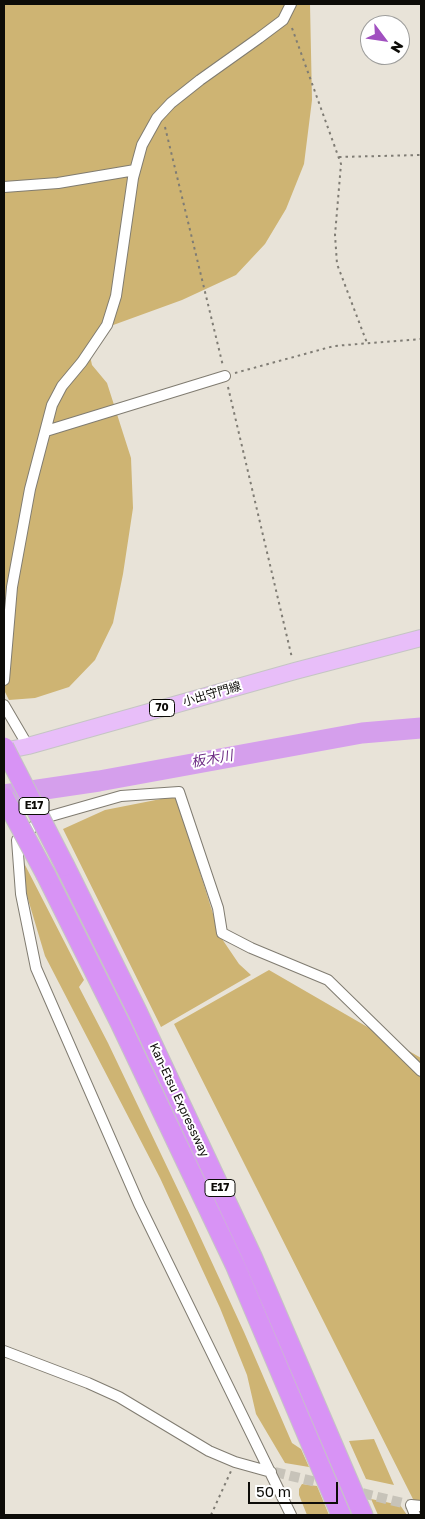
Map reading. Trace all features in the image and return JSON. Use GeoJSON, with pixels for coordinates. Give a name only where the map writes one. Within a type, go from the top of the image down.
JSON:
{"type":"FeatureCollection","features":[{"type":"Feature","properties":{"kind":"highway","name":"Kan-Etsu Expressway"},"geometry":{"type":"LineString","coordinates":[[4,749],[137,1011],[252,1256],[363,1515]]}},
{"type":"Feature","properties":{"kind":"highway","name":"Kan-Etsu Expressway"},"geometry":{"type":"LineString","coordinates":[[4,796],[124,1031],[235,1265],[341,1515]]}},
{"type":"Feature","properties":{"kind":"main road","name":"小出守門線"},"geometry":{"type":"LineString","coordinates":[[4,749],[28,746],[295,671],[421,638]]}},
{"type":"Feature","properties":{"kind":"street"},"geometry":{"type":"LineString","coordinates":[[4,680],[12,587],[30,489],[52,405],[62,386],[82,362],[107,325],[116,296],[135,170],[142,145],[161,113],[200,80],[282,20],[291,4]]}},
{"type":"Feature","properties":{"kind":"street"},"geometry":{"type":"LineString","coordinates":[[4,187],[58,183],[135,170]]}},
{"type":"Feature","properties":{"kind":"street"},"geometry":{"type":"LineString","coordinates":[[46,432],[225,376]]}},
{"type":"Feature","properties":{"kind":"street"},"geometry":{"type":"LineString","coordinates":[[4,705],[28,746]]}},
{"type":"Feature","properties":{"kind":"street"},"geometry":{"type":"LineString","coordinates":[[291,1515],[272,1472],[138,1204],[36,968],[21,894],[17,840],[44,818],[121,796],[179,792],[218,908],[222,933],[251,948],[328,980],[421,1071]]}},
{"type":"Feature","properties":{"kind":"street"},"geometry":{"type":"LineString","coordinates":[[4,1351],[119,1397],[209,1451],[235,1462],[272,1472]]}},
{"type":"Feature","properties":{"kind":"street"},"geometry":{"type":"LineString","coordinates":[[415,1515],[411,1505],[421,1506]]}},
{"type":"Feature","properties":{"kind":"path"},"geometry":{"type":"LineString","coordinates":[[292,28],[341,164],[335,235],[337,264],[367,343]]}},
{"type":"Feature","properties":{"kind":"path"},"geometry":{"type":"LineString","coordinates":[[161,113],[295,671]]}},
{"type":"Feature","properties":{"kind":"path"},"geometry":{"type":"LineString","coordinates":[[339,157],[421,155]]}},
{"type":"Feature","properties":{"kind":"path"},"geometry":{"type":"LineString","coordinates":[[225,376],[334,346],[421,339]]}},
{"type":"Feature","properties":{"kind":"path"},"geometry":{"type":"LineString","coordinates":[[211,1515],[235,1462]]}},
{"type":"Feature","properties":{"kind":"shaded area"},"geometry":{"type":"Polygon","coordinates":[[[4,4],[310,4],[312,100],[304,164],[286,209],[265,244],[236,275],[182,300],[105,328],[89,351],[92,365],[107,383],[131,458],[133,508],[113,623],[95,660],[69,687],[35,698],[9,700],[4,690],[4,4]]]}},
{"type":"Feature","properties":{"kind":"shaded area"},"geometry":{"type":"Polygon","coordinates":[[[176,796],[220,936],[239,964],[251,975],[161,1027],[63,829],[105,810],[176,796]]]}},
{"type":"Feature","properties":{"kind":"shaded area"},"geometry":{"type":"Polygon","coordinates":[[[24,863],[84,980],[79,987],[108,1043],[191,1217],[292,1443],[301,1449],[309,1467],[285,1463],[256,1414],[247,1375],[220,1308],[160,1178],[45,956],[22,879],[24,863]]]}},
{"type":"Feature","properties":{"kind":"shaded area"},"geometry":{"type":"Polygon","coordinates":[[[269,970],[421,1058],[421,1515],[174,1024],[269,970]]]}},
{"type":"Feature","properties":{"kind":"shaded area"},"geometry":{"type":"Polygon","coordinates":[[[374,1439],[394,1485],[366,1479],[349,1441],[374,1439]]]}},
{"type":"Feature","properties":{"kind":"shaded area"},"geometry":{"type":"Polygon","coordinates":[[[302,1484],[317,1486],[329,1515],[307,1515],[299,1495],[299,1489],[302,1484]]]}},
{"type":"Feature","properties":{"kind":"shaded area"},"geometry":{"type":"Polygon","coordinates":[[[371,1499],[400,1505],[407,1515],[378,1515],[371,1499]]]}},
{"type":"Feature","properties":{"kind":"waterway","name":"板木川"},"geometry":{"type":"LineString","coordinates":[[4,795],[99,781],[362,733],[421,728]]}},
{"type":"Feature","properties":{"kind":"tunnel"},"geometry":{"type":"LineString","coordinates":[[275,1472],[411,1505]]}}]}
